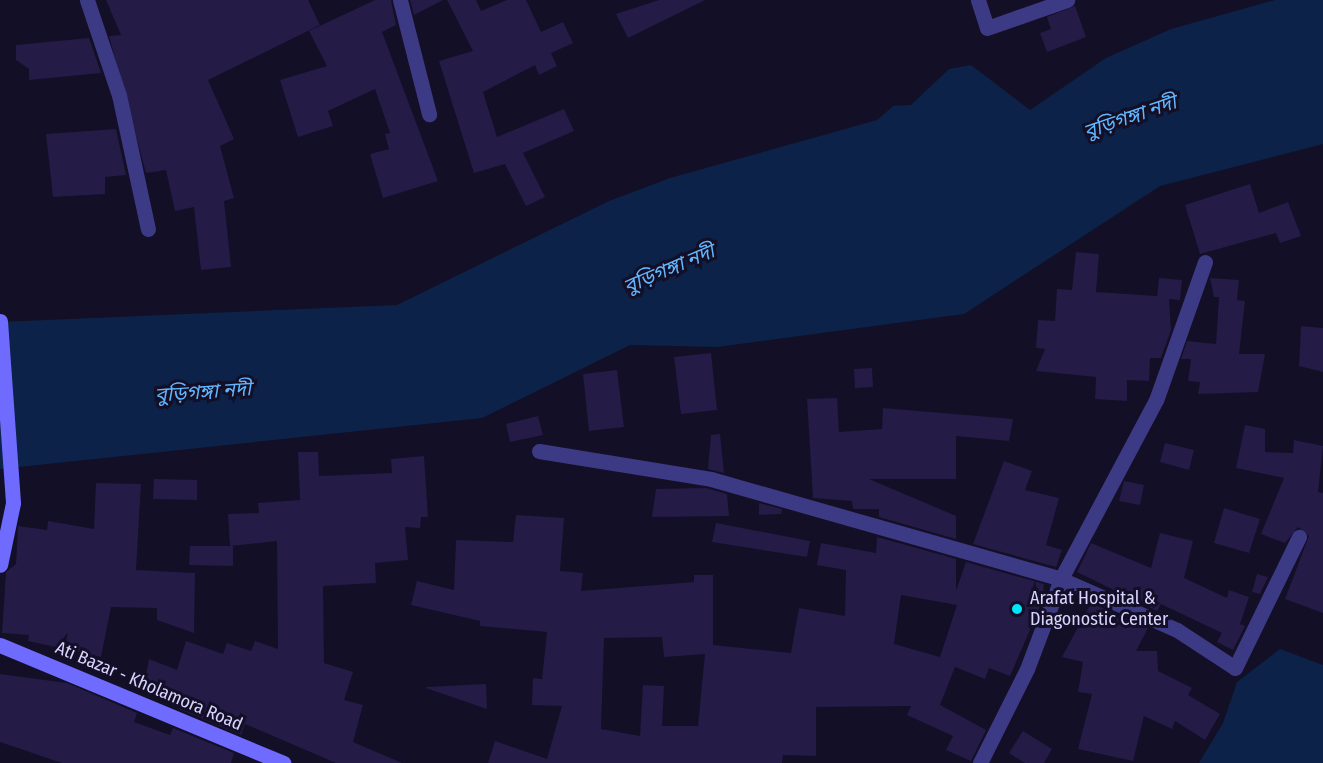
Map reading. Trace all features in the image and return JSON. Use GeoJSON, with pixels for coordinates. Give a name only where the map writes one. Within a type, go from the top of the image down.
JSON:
{"type":"FeatureCollection","features":[{"type":"Feature","properties":{"kind":"main road"},"geometry":{"type":"LineString","coordinates":[[0,321],[13,503],[0,565]]}},
{"type":"Feature","properties":{"kind":"main road","name":"Ati Bazar - Kholamora Road"},"geometry":{"type":"LineString","coordinates":[[0,645],[283,763]]}},
{"type":"Feature","properties":{"kind":"street"},"geometry":{"type":"LineString","coordinates":[[87,0],[119,95],[148,229]]}},
{"type":"Feature","properties":{"kind":"street"},"geometry":{"type":"LineString","coordinates":[[400,0],[429,114]]}},
{"type":"Feature","properties":{"kind":"street"},"geometry":{"type":"LineString","coordinates":[[978,0],[987,28],[1067,0]]}},
{"type":"Feature","properties":{"kind":"street"},"geometry":{"type":"LineString","coordinates":[[980,763],[1027,669],[1061,579],[1156,400],[1205,262]]}},
{"type":"Feature","properties":{"kind":"street"},"geometry":{"type":"LineString","coordinates":[[539,451],[711,479],[1061,579],[1177,630],[1235,668],[1299,537]]}},
{"type":"Feature","properties":{"kind":"water","name":"বুড়িগঙ্গা নদী"},"geometry":{"type":"Polygon","coordinates":[[[1275,0],[1323,0],[1323,144],[1160,186],[964,314],[717,347],[630,345],[482,418],[0,469],[0,322],[397,305],[609,201],[670,178],[877,120],[893,106],[911,105],[949,69],[971,65],[1030,110],[1106,58],[1171,29],[1275,0]]]}},
{"type":"Feature","properties":{"kind":"water"},"geometry":{"type":"Polygon","coordinates":[[[1280,649],[1323,665],[1323,763],[1199,763],[1223,723],[1237,682],[1280,649]]]}},
{"type":"Feature","properties":{"kind":"building"},"geometry":{"type":"Polygon","coordinates":[[[106,0],[308,0],[320,25],[208,80],[234,139],[220,146],[234,198],[224,201],[231,267],[201,270],[194,207],[175,211],[166,170],[146,173],[109,36],[121,35],[106,0]]]}},
{"type":"Feature","properties":{"kind":"building"},"geometry":{"type":"Polygon","coordinates":[[[375,0],[391,0],[396,25],[382,32],[438,181],[383,198],[370,154],[389,149],[385,134],[390,133],[375,89],[328,111],[333,126],[298,137],[280,80],[327,66],[309,31],[375,0]]]}},
{"type":"Feature","properties":{"kind":"building"},"geometry":{"type":"Polygon","coordinates":[[[410,0],[443,0],[414,15],[410,0]]]}},
{"type":"Feature","properties":{"kind":"building"},"geometry":{"type":"Polygon","coordinates":[[[447,0],[476,0],[481,11],[507,0],[526,0],[541,32],[563,22],[573,43],[551,53],[557,66],[539,75],[535,65],[483,92],[497,137],[564,109],[574,131],[523,153],[545,197],[526,206],[505,164],[474,173],[439,61],[473,51],[447,0]]]}},
{"type":"Feature","properties":{"kind":"building"},"geometry":{"type":"Polygon","coordinates":[[[659,0],[705,0],[628,38],[616,14],[659,0]]]}},
{"type":"Feature","properties":{"kind":"building"},"geometry":{"type":"Polygon","coordinates":[[[1075,6],[1086,37],[1047,52],[1040,33],[1051,29],[1047,17],[1075,6]]]}},
{"type":"Feature","properties":{"kind":"building"},"geometry":{"type":"Polygon","coordinates":[[[89,38],[101,73],[29,80],[29,69],[16,60],[16,45],[89,38]]]}},
{"type":"Feature","properties":{"kind":"building"},"geometry":{"type":"Polygon","coordinates":[[[116,129],[126,175],[105,177],[105,194],[53,197],[46,134],[116,129]]]}},
{"type":"Feature","properties":{"kind":"building"},"geometry":{"type":"Polygon","coordinates":[[[1250,184],[1259,213],[1288,202],[1301,236],[1280,243],[1276,233],[1200,254],[1185,205],[1250,184]]]}},
{"type":"Feature","properties":{"kind":"building"},"geometry":{"type":"Polygon","coordinates":[[[1076,252],[1099,254],[1096,292],[1157,296],[1159,278],[1182,280],[1180,300],[1169,299],[1171,330],[1161,358],[1150,358],[1149,381],[1127,380],[1127,401],[1095,399],[1096,377],[1036,371],[1045,349],[1036,348],[1038,320],[1055,321],[1057,289],[1072,290],[1076,252]]]}},
{"type":"Feature","properties":{"kind":"building"},"geometry":{"type":"Polygon","coordinates":[[[1210,278],[1239,280],[1237,300],[1245,301],[1239,354],[1265,354],[1258,392],[1198,394],[1200,382],[1188,381],[1191,359],[1181,359],[1187,341],[1216,344],[1219,297],[1214,297],[1210,278]]]}},
{"type":"Feature","properties":{"kind":"building"},"geometry":{"type":"Polygon","coordinates":[[[1301,326],[1323,328],[1323,372],[1299,366],[1301,326]]]}},
{"type":"Feature","properties":{"kind":"building"},"geometry":{"type":"Polygon","coordinates":[[[711,353],[717,410],[681,414],[674,357],[711,353]]]}},
{"type":"Feature","properties":{"kind":"building"},"geometry":{"type":"Polygon","coordinates":[[[872,368],[873,387],[855,388],[854,369],[872,368]]]}},
{"type":"Feature","properties":{"kind":"building"},"geometry":{"type":"Polygon","coordinates":[[[617,370],[624,427],[589,431],[583,374],[617,370]]]}},
{"type":"Feature","properties":{"kind":"building"},"geometry":{"type":"Polygon","coordinates":[[[837,398],[839,432],[882,429],[883,408],[1013,419],[1009,441],[956,436],[956,479],[869,479],[956,516],[956,539],[879,517],[879,509],[853,509],[852,501],[813,498],[807,399],[837,398]]]}},
{"type":"Feature","properties":{"kind":"building"},"geometry":{"type":"Polygon","coordinates":[[[538,416],[543,435],[510,442],[506,424],[538,416]]]}},
{"type":"Feature","properties":{"kind":"building"},"geometry":{"type":"Polygon","coordinates":[[[1245,425],[1265,429],[1265,452],[1293,453],[1294,440],[1323,446],[1318,492],[1323,493],[1323,613],[1285,599],[1309,536],[1298,527],[1285,543],[1261,534],[1284,478],[1236,468],[1245,425]]]}},
{"type":"Feature","properties":{"kind":"building"},"geometry":{"type":"Polygon","coordinates":[[[720,434],[724,473],[708,469],[711,435],[720,434]]]}},
{"type":"Feature","properties":{"kind":"building"},"geometry":{"type":"Polygon","coordinates":[[[1165,443],[1194,450],[1189,470],[1160,462],[1165,443]]]}},
{"type":"Feature","properties":{"kind":"building"},"geometry":{"type":"Polygon","coordinates":[[[298,452],[318,452],[319,476],[392,473],[391,459],[424,456],[428,517],[421,517],[420,528],[405,527],[408,560],[375,563],[376,583],[323,586],[324,663],[353,672],[344,700],[363,705],[353,742],[402,763],[336,763],[245,724],[241,735],[179,709],[184,698],[144,686],[149,659],[177,670],[186,641],[223,654],[227,643],[251,651],[255,641],[278,649],[277,541],[230,546],[228,514],[259,513],[258,503],[300,500],[298,452]]]}},
{"type":"Feature","properties":{"kind":"building"},"geometry":{"type":"Polygon","coordinates":[[[1004,461],[1032,471],[1025,490],[1059,498],[1046,545],[1062,550],[1056,567],[973,544],[1004,461]]]}},
{"type":"Feature","properties":{"kind":"building"},"geometry":{"type":"Polygon","coordinates":[[[154,479],[197,480],[197,500],[153,499],[154,479]]]}},
{"type":"Feature","properties":{"kind":"building"},"geometry":{"type":"Polygon","coordinates":[[[1124,481],[1144,485],[1140,505],[1119,501],[1124,481]]]}},
{"type":"Feature","properties":{"kind":"building"},"geometry":{"type":"Polygon","coordinates":[[[96,483],[141,484],[136,570],[195,573],[194,633],[157,620],[157,608],[111,607],[101,657],[28,641],[29,635],[2,633],[6,572],[16,564],[18,526],[47,530],[48,521],[94,529],[96,483]]]}},
{"type":"Feature","properties":{"kind":"building"},"geometry":{"type":"Polygon","coordinates":[[[706,488],[727,494],[729,516],[652,517],[656,489],[706,488]]]}},
{"type":"Feature","properties":{"kind":"building"},"geometry":{"type":"Polygon","coordinates":[[[759,503],[782,509],[781,514],[759,515],[759,503]]]}},
{"type":"Feature","properties":{"kind":"building"},"geometry":{"type":"Polygon","coordinates":[[[1224,508],[1260,519],[1249,553],[1214,543],[1224,508]]]}},
{"type":"Feature","properties":{"kind":"building"},"geometry":{"type":"Polygon","coordinates":[[[516,515],[564,518],[560,571],[583,573],[581,591],[694,582],[694,575],[713,575],[713,645],[791,653],[799,608],[845,616],[846,570],[817,565],[821,543],[876,553],[877,537],[956,559],[956,591],[966,562],[1044,584],[1042,602],[1010,676],[989,668],[985,679],[955,667],[940,705],[986,730],[971,761],[946,750],[953,736],[907,715],[911,706],[816,707],[816,756],[783,755],[782,763],[488,763],[495,741],[547,759],[562,706],[532,705],[533,678],[542,679],[547,632],[480,626],[480,621],[411,605],[417,581],[454,590],[456,540],[513,542],[516,515]],[[901,595],[894,644],[940,657],[957,605],[901,595]],[[662,637],[604,638],[601,729],[640,736],[643,685],[664,686],[662,726],[698,726],[705,654],[664,657],[662,637]]]}},
{"type":"Feature","properties":{"kind":"building"},"geometry":{"type":"Polygon","coordinates":[[[716,523],[810,541],[807,557],[712,542],[716,523]]]}},
{"type":"Feature","properties":{"kind":"building"},"geometry":{"type":"Polygon","coordinates":[[[1160,533],[1193,541],[1184,578],[1227,598],[1229,590],[1249,597],[1240,624],[1245,626],[1233,650],[1217,642],[1222,633],[1161,604],[1157,611],[1077,572],[1091,543],[1151,568],[1160,533]]]}},
{"type":"Feature","properties":{"kind":"building"},"geometry":{"type":"Polygon","coordinates":[[[190,546],[233,546],[233,566],[189,565],[190,546]]]}},
{"type":"Feature","properties":{"kind":"building"},"geometry":{"type":"Polygon","coordinates":[[[1257,574],[1268,577],[1260,594],[1252,592],[1257,574]]]}},
{"type":"Feature","properties":{"kind":"building"},"geometry":{"type":"Polygon","coordinates":[[[1091,603],[1148,628],[1136,651],[1157,651],[1158,671],[1192,688],[1188,695],[1220,714],[1205,740],[1175,721],[1172,729],[1144,716],[1133,761],[1078,749],[1092,694],[1078,692],[1083,662],[1062,657],[1091,603]]]}},
{"type":"Feature","properties":{"kind":"building"},"geometry":{"type":"Polygon","coordinates":[[[0,674],[67,683],[137,713],[134,722],[170,735],[173,728],[234,753],[231,763],[62,763],[0,742],[0,674]]]}},
{"type":"Feature","properties":{"kind":"building"},"geometry":{"type":"Polygon","coordinates":[[[486,684],[487,709],[426,688],[427,687],[486,684]]]}},
{"type":"Feature","properties":{"kind":"building"},"geometry":{"type":"Polygon","coordinates":[[[1023,731],[1052,749],[1044,763],[1025,763],[1009,753],[1023,731]]]}},
{"type":"Feature","properties":{"kind":"place","name":"Arafat Hospital & Diagonostic Center"},"geometry":{"type":"Point","coordinates":[1017,609]}}]}
